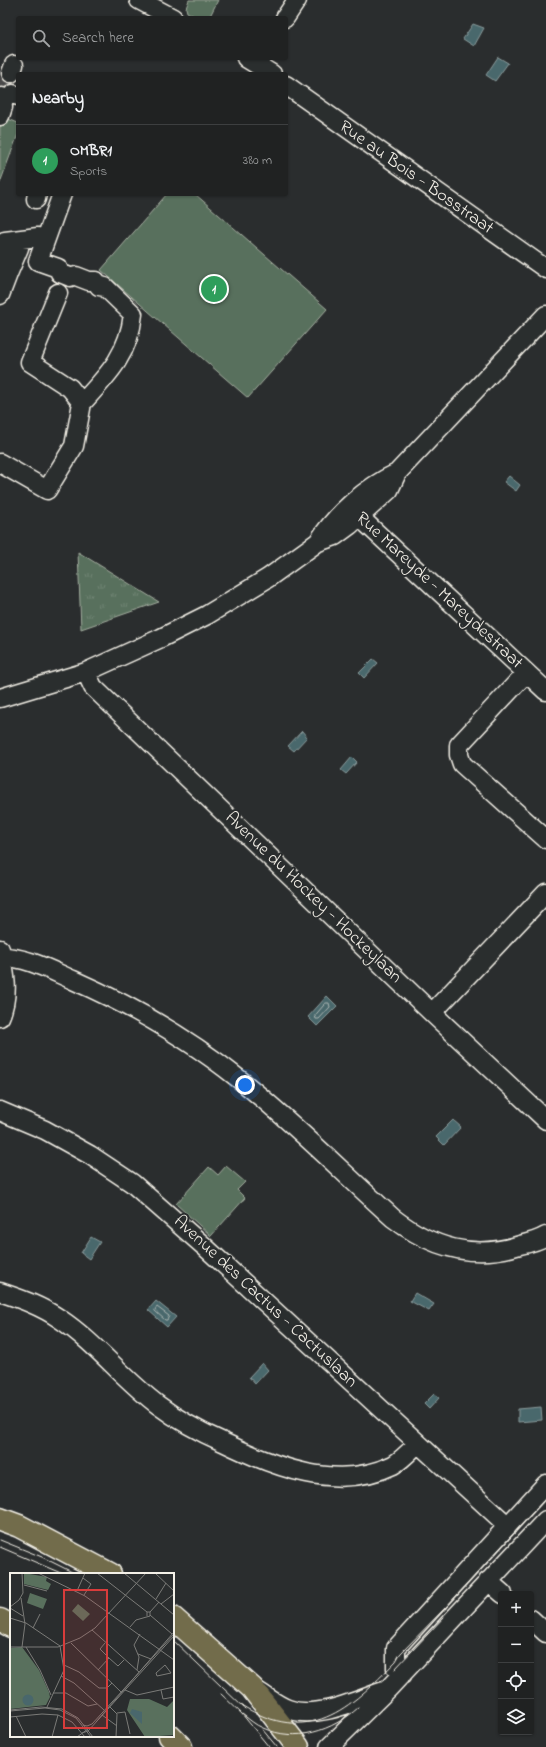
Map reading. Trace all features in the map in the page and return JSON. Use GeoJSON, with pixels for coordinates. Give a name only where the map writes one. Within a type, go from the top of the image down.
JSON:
{"type":"FeatureCollection","features":[{"type":"Feature","properties":{"kind":"main road"},"geometry":{"type":"LineString","coordinates":[[0,1519],[19,1526],[108,1573]]}},
{"type":"Feature","properties":{"kind":"main road"},"geometry":{"type":"LineString","coordinates":[[174,1619],[252,1688],[298,1747]]}},
{"type":"Feature","properties":{"kind":"main road"},"geometry":{"type":"LineString","coordinates":[[0,1620],[10,1625]]}},
{"type":"Feature","properties":{"kind":"main road"},"geometry":{"type":"LineString","coordinates":[[171,1737],[181,1747]]}},
{"type":"Feature","properties":{"kind":"street"},"geometry":{"type":"LineString","coordinates":[[139,0],[170,11]]}},
{"type":"Feature","properties":{"kind":"street"},"geometry":{"type":"LineString","coordinates":[[286,16],[297,0]]}},
{"type":"Feature","properties":{"kind":"street"},"geometry":{"type":"LineString","coordinates":[[253,60],[269,72]]}},
{"type":"Feature","properties":{"kind":"street","name":"Rue au Bois - Bosstraat"},"geometry":{"type":"LineString","coordinates":[[288,86],[546,269]]}},
{"type":"Feature","properties":{"kind":"street"},"geometry":{"type":"LineString","coordinates":[[0,116],[3,107],[11,95]]}},
{"type":"Feature","properties":{"kind":"street"},"geometry":{"type":"LineString","coordinates":[[28,254],[52,196]]}},
{"type":"Feature","properties":{"kind":"street"},"geometry":{"type":"LineString","coordinates":[[0,295],[4,273],[28,254],[61,196]]}},
{"type":"Feature","properties":{"kind":"street"},"geometry":{"type":"LineString","coordinates":[[0,255],[5,241],[28,254],[69,264],[70,275],[91,282],[96,281],[99,286],[105,287],[133,314],[132,325],[128,337],[116,364],[82,403],[74,446],[47,490],[0,463]]}},
{"type":"Feature","properties":{"kind":"street"},"geometry":{"type":"LineString","coordinates":[[58,293],[30,362],[70,388],[82,403]]}},
{"type":"Feature","properties":{"kind":"street"},"geometry":{"type":"LineString","coordinates":[[1,698],[86,672],[161,638],[207,615],[268,578],[318,542],[329,525],[355,511],[379,481],[397,472],[546,315]]}},
{"type":"Feature","properties":{"kind":"street","name":"Rue Mareyde - Mareydestraat"},"geometry":{"type":"LineString","coordinates":[[355,511],[546,692]]}},
{"type":"Feature","properties":{"kind":"street","name":"Avenue du Hockey - Hockeylaan"},"geometry":{"type":"LineString","coordinates":[[86,672],[93,687],[432,1013],[546,1120]]}},
{"type":"Feature","properties":{"kind":"street"},"geometry":{"type":"LineString","coordinates":[[526,673],[458,745],[459,755],[462,764],[546,840]]}},
{"type":"Feature","properties":{"kind":"street"},"geometry":{"type":"LineString","coordinates":[[432,1013],[546,893]]}},
{"type":"Feature","properties":{"kind":"street"},"geometry":{"type":"LineString","coordinates":[[0,1017],[3,1010],[7,981],[1,953],[15,957],[89,987],[139,1011],[188,1042],[238,1079],[412,1233],[444,1247],[472,1252],[504,1250],[546,1236]]}},
{"type":"Feature","properties":{"kind":"street","name":"Avenue des Cactus - Cactuslaan"},"geometry":{"type":"LineString","coordinates":[[0,1111],[45,1130],[90,1155],[132,1183],[205,1247],[508,1526]]}},
{"type":"Feature","properties":{"kind":"street"},"geometry":{"type":"LineString","coordinates":[[0,1292],[27,1300],[61,1319],[158,1405],[197,1430],[255,1458],[301,1472],[334,1476],[367,1474],[394,1464],[418,1443]]}},
{"type":"Feature","properties":{"kind":"street"},"geometry":{"type":"LineString","coordinates":[[402,1675],[396,1669],[396,1648],[546,1484]]}},
{"type":"Feature","properties":{"kind":"street"},"geometry":{"type":"LineString","coordinates":[[329,1747],[402,1675],[546,1520]]}},
{"type":"Feature","properties":{"kind":"street"},"geometry":{"type":"LineString","coordinates":[[488,1581],[500,1591]]}},
{"type":"Feature","properties":{"kind":"street"},"geometry":{"type":"LineString","coordinates":[[534,1622],[546,1633]]}},
{"type":"Feature","properties":{"kind":"street"},"geometry":{"type":"LineString","coordinates":[[252,1688],[288,1709],[302,1712],[331,1709],[388,1689]]}},
{"type":"Feature","properties":{"kind":"green space"},"geometry":{"type":"Polygon","coordinates":[[[189,0],[218,0],[210,16],[194,16],[187,12],[186,8],[189,0]]]}},
{"type":"Feature","properties":{"kind":"green space"},"geometry":{"type":"Polygon","coordinates":[[[1,116],[16,122],[16,139],[0,183],[1,116]]]}},
{"type":"Feature","properties":{"kind":"green space"},"geometry":{"type":"Polygon","coordinates":[[[165,196],[197,196],[327,309],[248,398],[101,270],[165,196]]]}},
{"type":"Feature","properties":{"kind":"green space"},"geometry":{"type":"Polygon","coordinates":[[[78,552],[159,602],[81,629],[78,552]]]}},
{"type":"Feature","properties":{"kind":"green space"},"geometry":{"type":"Polygon","coordinates":[[[226,1166],[245,1182],[237,1190],[245,1198],[211,1236],[176,1204],[209,1167],[218,1175],[226,1166]]]}},
{"type":"Feature","properties":{"kind":"water"},"geometry":{"type":"Polygon","coordinates":[[[473,24],[484,28],[474,46],[463,39],[473,24]]]}},
{"type":"Feature","properties":{"kind":"water"},"geometry":{"type":"Polygon","coordinates":[[[498,57],[508,63],[495,81],[486,75],[498,57]]]}},
{"type":"Feature","properties":{"kind":"water"},"geometry":{"type":"Polygon","coordinates":[[[509,476],[520,485],[516,491],[504,482],[509,476]]]}},
{"type":"Feature","properties":{"kind":"water"},"geometry":{"type":"Polygon","coordinates":[[[373,659],[378,663],[364,678],[359,673],[373,659]]]}},
{"type":"Feature","properties":{"kind":"water"},"geometry":{"type":"Polygon","coordinates":[[[302,731],[307,737],[294,751],[288,746],[302,731]]]}},
{"type":"Feature","properties":{"kind":"water"},"geometry":{"type":"Polygon","coordinates":[[[352,757],[357,762],[346,774],[341,770],[352,757]]]}},
{"type":"Feature","properties":{"kind":"water"},"geometry":{"type":"Polygon","coordinates":[[[327,996],[337,1006],[317,1026],[308,1017],[327,996]]]}},
{"type":"Feature","properties":{"kind":"water"},"geometry":{"type":"Polygon","coordinates":[[[453,1120],[461,1127],[444,1145],[436,1137],[453,1120]]]}},
{"type":"Feature","properties":{"kind":"water"},"geometry":{"type":"Polygon","coordinates":[[[91,1237],[100,1242],[89,1259],[81,1253],[91,1237]]]}},
{"type":"Feature","properties":{"kind":"water"},"geometry":{"type":"Polygon","coordinates":[[[415,1293],[434,1304],[429,1311],[410,1301],[415,1293]]]}},
{"type":"Feature","properties":{"kind":"water"},"geometry":{"type":"Polygon","coordinates":[[[156,1301],[176,1317],[167,1327],[148,1310],[156,1301]]]}},
{"type":"Feature","properties":{"kind":"water"},"geometry":{"type":"Polygon","coordinates":[[[262,1363],[268,1370],[255,1384],[249,1377],[262,1363]]]}},
{"type":"Feature","properties":{"kind":"water"},"geometry":{"type":"Polygon","coordinates":[[[434,1394],[439,1398],[429,1409],[424,1404],[434,1394]]]}},
{"type":"Feature","properties":{"kind":"water"},"geometry":{"type":"Polygon","coordinates":[[[541,1407],[542,1420],[518,1422],[518,1409],[541,1407]]]}},
{"type":"Feature","properties":{"kind":"tunnel"},"geometry":{"type":"LineString","coordinates":[[2,97],[11,73]]}},
{"type":"Feature","properties":{"kind":"tram line"},"geometry":{"type":"LineString","coordinates":[[241,1705],[265,1717],[287,1723],[308,1722],[326,1717],[344,1708],[379,1679],[396,1661],[400,1654],[447,1606],[546,1498]]}},
{"type":"Feature","properties":{"kind":"tram line"},"geometry":{"type":"LineString","coordinates":[[0,1540],[42,1557],[74,1573]]}},
{"type":"Feature","properties":{"kind":"tram line"},"geometry":{"type":"LineString","coordinates":[[0,1547],[61,1573]]}},
{"type":"Feature","properties":{"kind":"tram line"},"geometry":{"type":"LineString","coordinates":[[395,1669],[444,1617]]}},
{"type":"Feature","properties":{"kind":"tram line"},"geometry":{"type":"LineString","coordinates":[[174,1641],[245,1709]]}},
{"type":"Feature","properties":{"kind":"tram line"},"geometry":{"type":"LineString","coordinates":[[221,1694],[242,1714],[269,1747]]}},
{"type":"Feature","properties":{"kind":"tram line"},"geometry":{"type":"LineString","coordinates":[[242,1714],[263,1728],[275,1732],[301,1734],[313,1732],[337,1723],[358,1708]]}},
{"type":"Feature","properties":{"kind":"tram line"},"geometry":{"type":"LineString","coordinates":[[262,1729],[277,1747]]}},
{"type":"Feature","properties":{"kind":"place","name":"OMBR1"},"geometry":{"type":"Point","coordinates":[214,289]}}]}
